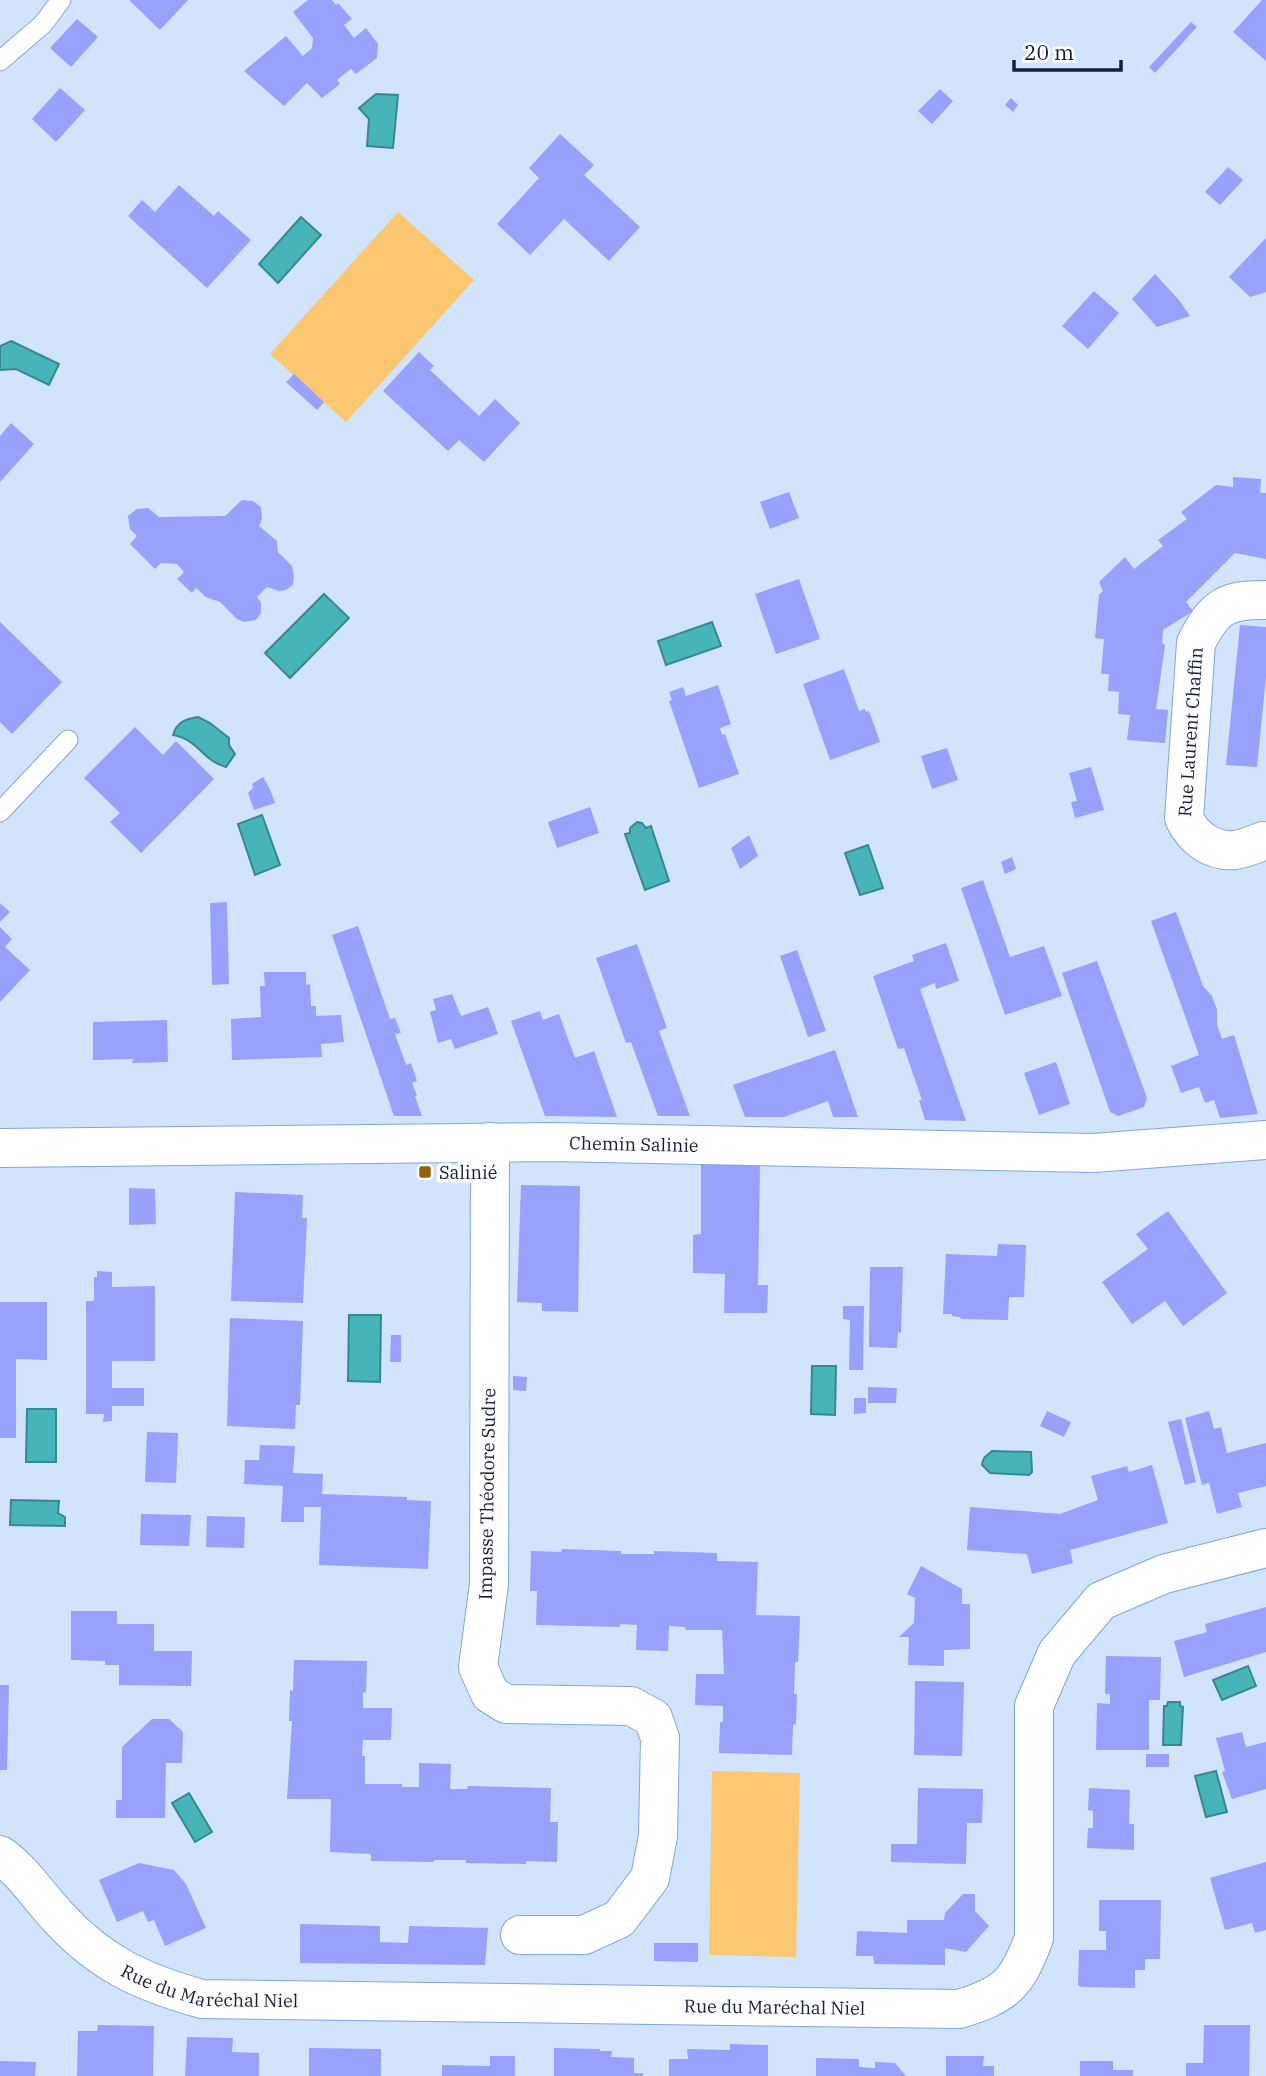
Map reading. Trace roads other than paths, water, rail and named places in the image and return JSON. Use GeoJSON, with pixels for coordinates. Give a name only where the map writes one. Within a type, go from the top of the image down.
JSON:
{"type":"FeatureCollection","features":[{"type":"Feature","properties":{"kind":"street","name":"Rue Laurent Chaffin"},"geometry":{"type":"LineString","coordinates":[[1265,837],[1235,850],[1208,845],[1191,832],[1184,818],[1196,643],[1206,622],[1222,607],[1241,599],[1266,600]]}},
{"type":"Feature","properties":{"kind":"street","name":"Chemin Salinie"},"geometry":{"type":"LineString","coordinates":[[0,1148],[489,1142],[1093,1153],[1266,1140]]}},
{"type":"Feature","properties":{"kind":"street","name":"Impasse Théodore Sudre"},"geometry":{"type":"LineString","coordinates":[[489,1142],[489,1584],[478,1667],[490,1694],[506,1704],[631,1706],[653,1718],[660,1738],[658,1836],[650,1878],[619,1919],[584,1935],[520,1935]]}},
{"type":"Feature","properties":{"kind":"street","name":"Rue du Maréchal Niel"},"geometry":{"type":"LineString","coordinates":[[0,1855],[88,1947],[157,1987],[202,1999],[959,2009],[989,2001],[1010,1984],[1024,1967],[1034,1938],[1034,1706],[1056,1653],[1101,1601],[1164,1574],[1266,1548]]}},
{"type":"Feature","properties":{"kind":"lane"},"geometry":{"type":"LineString","coordinates":[[0,61],[43,24],[61,0]]}},
{"type":"Feature","properties":{"kind":"lane"},"geometry":{"type":"LineString","coordinates":[[0,812],[68,740]]}},
{"type":"Feature","properties":{"kind":"place","name":"Salinié"},"geometry":{"type":"Point","coordinates":[425,1172]}}]}
